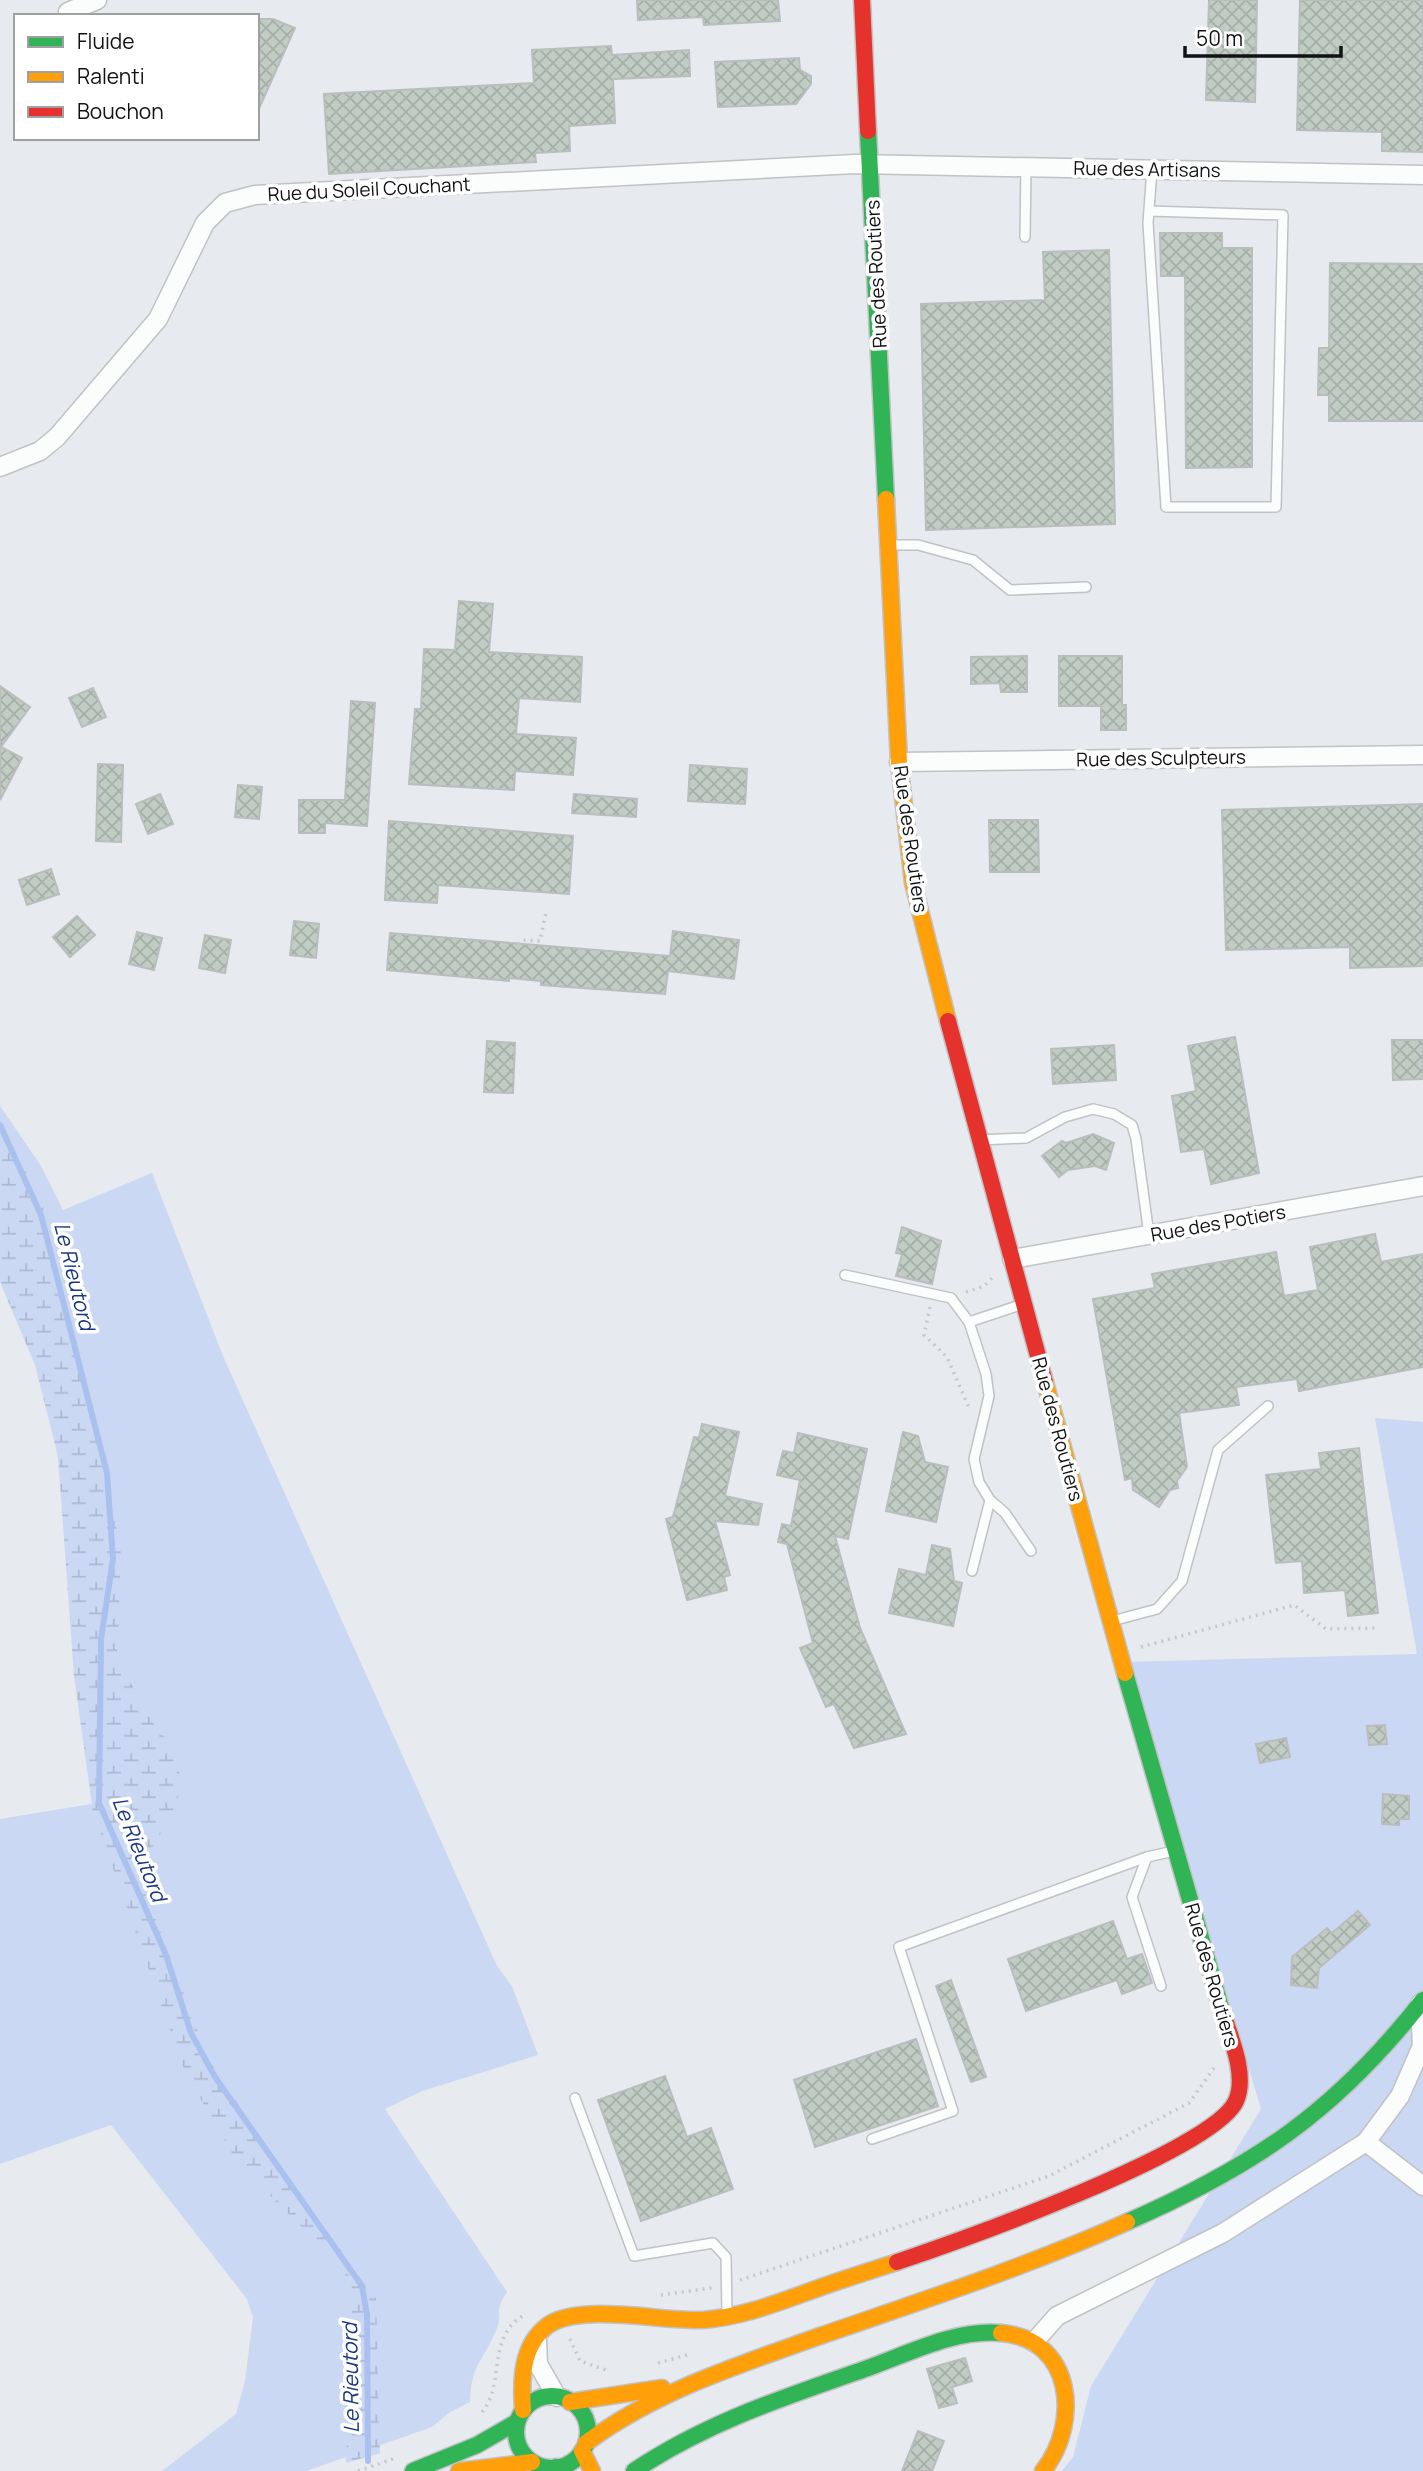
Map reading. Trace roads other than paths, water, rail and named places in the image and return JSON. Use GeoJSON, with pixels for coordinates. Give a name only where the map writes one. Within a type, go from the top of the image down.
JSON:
{"type":"FeatureCollection","features":[{"type":"Feature","properties":{"kind":"street"},"geometry":{"type":"LineString","coordinates":[[68,12],[97,0]]}},
{"type":"Feature","properties":{"kind":"street","name":"Rue des Routiers"},"geometry":{"type":"LineString","coordinates":[[520,2416],[523,2365],[538,2334],[561,2318],[590,2314],[633,2318],[727,2317],[1041,2212],[1177,2146],[1232,2109],[1240,2095],[1234,2051],[1110,1621],[979,1140],[913,883],[900,762],[862,0]]}},
{"type":"Feature","properties":{"kind":"street","name":"Rue des Artisans"},"geometry":{"type":"LineString","coordinates":[[870,164],[1423,175]]}},
{"type":"Feature","properties":{"kind":"street","name":"Rue du Soleil Couchant"},"geometry":{"type":"LineString","coordinates":[[0,467],[40,451],[57,437],[158,319],[205,223],[225,203],[255,195],[870,164]]}},
{"type":"Feature","properties":{"kind":"street","name":"Rue des Sculpteurs"},"geometry":{"type":"LineString","coordinates":[[900,762],[1423,755]]}},
{"type":"Feature","properties":{"kind":"street","name":"Rue des Potiers"},"geometry":{"type":"LineString","coordinates":[[1012,1259],[1423,1186]]}},
{"type":"Feature","properties":{"kind":"street"},"geometry":{"type":"LineString","coordinates":[[1034,2342],[1057,2316],[1223,2233],[1366,2141],[1400,2096],[1422,2046],[1422,2002]]}},
{"type":"Feature","properties":{"kind":"street"},"geometry":{"type":"LineString","coordinates":[[459,2471],[533,2462],[558,2469],[575,2459],[604,2428],[686,2384],[1067,2249],[1155,2211],[1245,2165],[1310,2118],[1364,2070],[1422,2002]]}},
{"type":"Feature","properties":{"kind":"street"},"geometry":{"type":"LineString","coordinates":[[1366,2141],[1423,2186]]}},
{"type":"Feature","properties":{"kind":"street"},"geometry":{"type":"LineString","coordinates":[[634,2471],[696,2432],[739,2413],[954,2339],[994,2333],[1012,2334],[1034,2342],[1052,2360],[1067,2397],[1069,2418],[1054,2458],[1044,2471]]}},
{"type":"Feature","properties":{"kind":"street"},"geometry":{"type":"LineString","coordinates":[[538,2334],[538,2364],[564,2399],[578,2407],[587,2424],[584,2447],[592,2471]]}},
{"type":"Feature","properties":{"kind":"street"},"geometry":{"type":"LineString","coordinates":[[413,2471],[477,2445],[520,2416],[538,2399],[564,2399],[686,2384]]}},
{"type":"Feature","properties":{"kind":"street"},"geometry":{"type":"LineString","coordinates":[[520,2416],[518,2445],[533,2462]]}},
{"type":"Feature","properties":{"kind":"lane"},"geometry":{"type":"LineString","coordinates":[[1025,237],[1026,166]]}},
{"type":"Feature","properties":{"kind":"lane"},"geometry":{"type":"LineString","coordinates":[[1149,211],[1283,215],[1276,508],[1166,507],[1149,211],[1152,169]]}},
{"type":"Feature","properties":{"kind":"lane"},"geometry":{"type":"LineString","coordinates":[[888,545],[918,545],[972,560],[1010,590],[1086,587]]}},
{"type":"Feature","properties":{"kind":"lane"},"geometry":{"type":"LineString","coordinates":[[979,1140],[1026,1138],[1065,1117],[1093,1109],[1114,1114],[1132,1125],[1149,1235]]}},
{"type":"Feature","properties":{"kind":"lane"},"geometry":{"type":"LineString","coordinates":[[845,1275],[951,1298],[969,1322],[986,1374],[989,1396],[974,1459],[979,1482],[989,1500],[1005,1513],[1031,1551]]}},
{"type":"Feature","properties":{"kind":"lane"},"geometry":{"type":"LineString","coordinates":[[969,1322],[1024,1304]]}},
{"type":"Feature","properties":{"kind":"lane"},"geometry":{"type":"LineString","coordinates":[[1110,1621],[1157,1609],[1182,1581],[1218,1450],[1268,1406]]}},
{"type":"Feature","properties":{"kind":"lane"},"geometry":{"type":"LineString","coordinates":[[972,1571],[989,1500]]}},
{"type":"Feature","properties":{"kind":"lane"},"geometry":{"type":"LineString","coordinates":[[872,2139],[953,2111],[899,1947],[1147,1857],[1176,1850]]}},
{"type":"Feature","properties":{"kind":"lane"},"geometry":{"type":"LineString","coordinates":[[1147,1857],[1132,1897],[1161,1986]]}},
{"type":"Feature","properties":{"kind":"lane"},"geometry":{"type":"LineString","coordinates":[[575,2098],[634,2256],[713,2242],[726,2258],[727,2317]]}},
{"type":"Feature","properties":{"kind":"waterway","name":"Le Rieutord"},"geometry":{"type":"LineString","coordinates":[[0,1125],[41,1215],[107,1473],[113,1559],[101,1639],[99,1803],[166,1955],[191,2033],[215,2077],[362,2286],[367,2315],[368,2461]]}}]}
